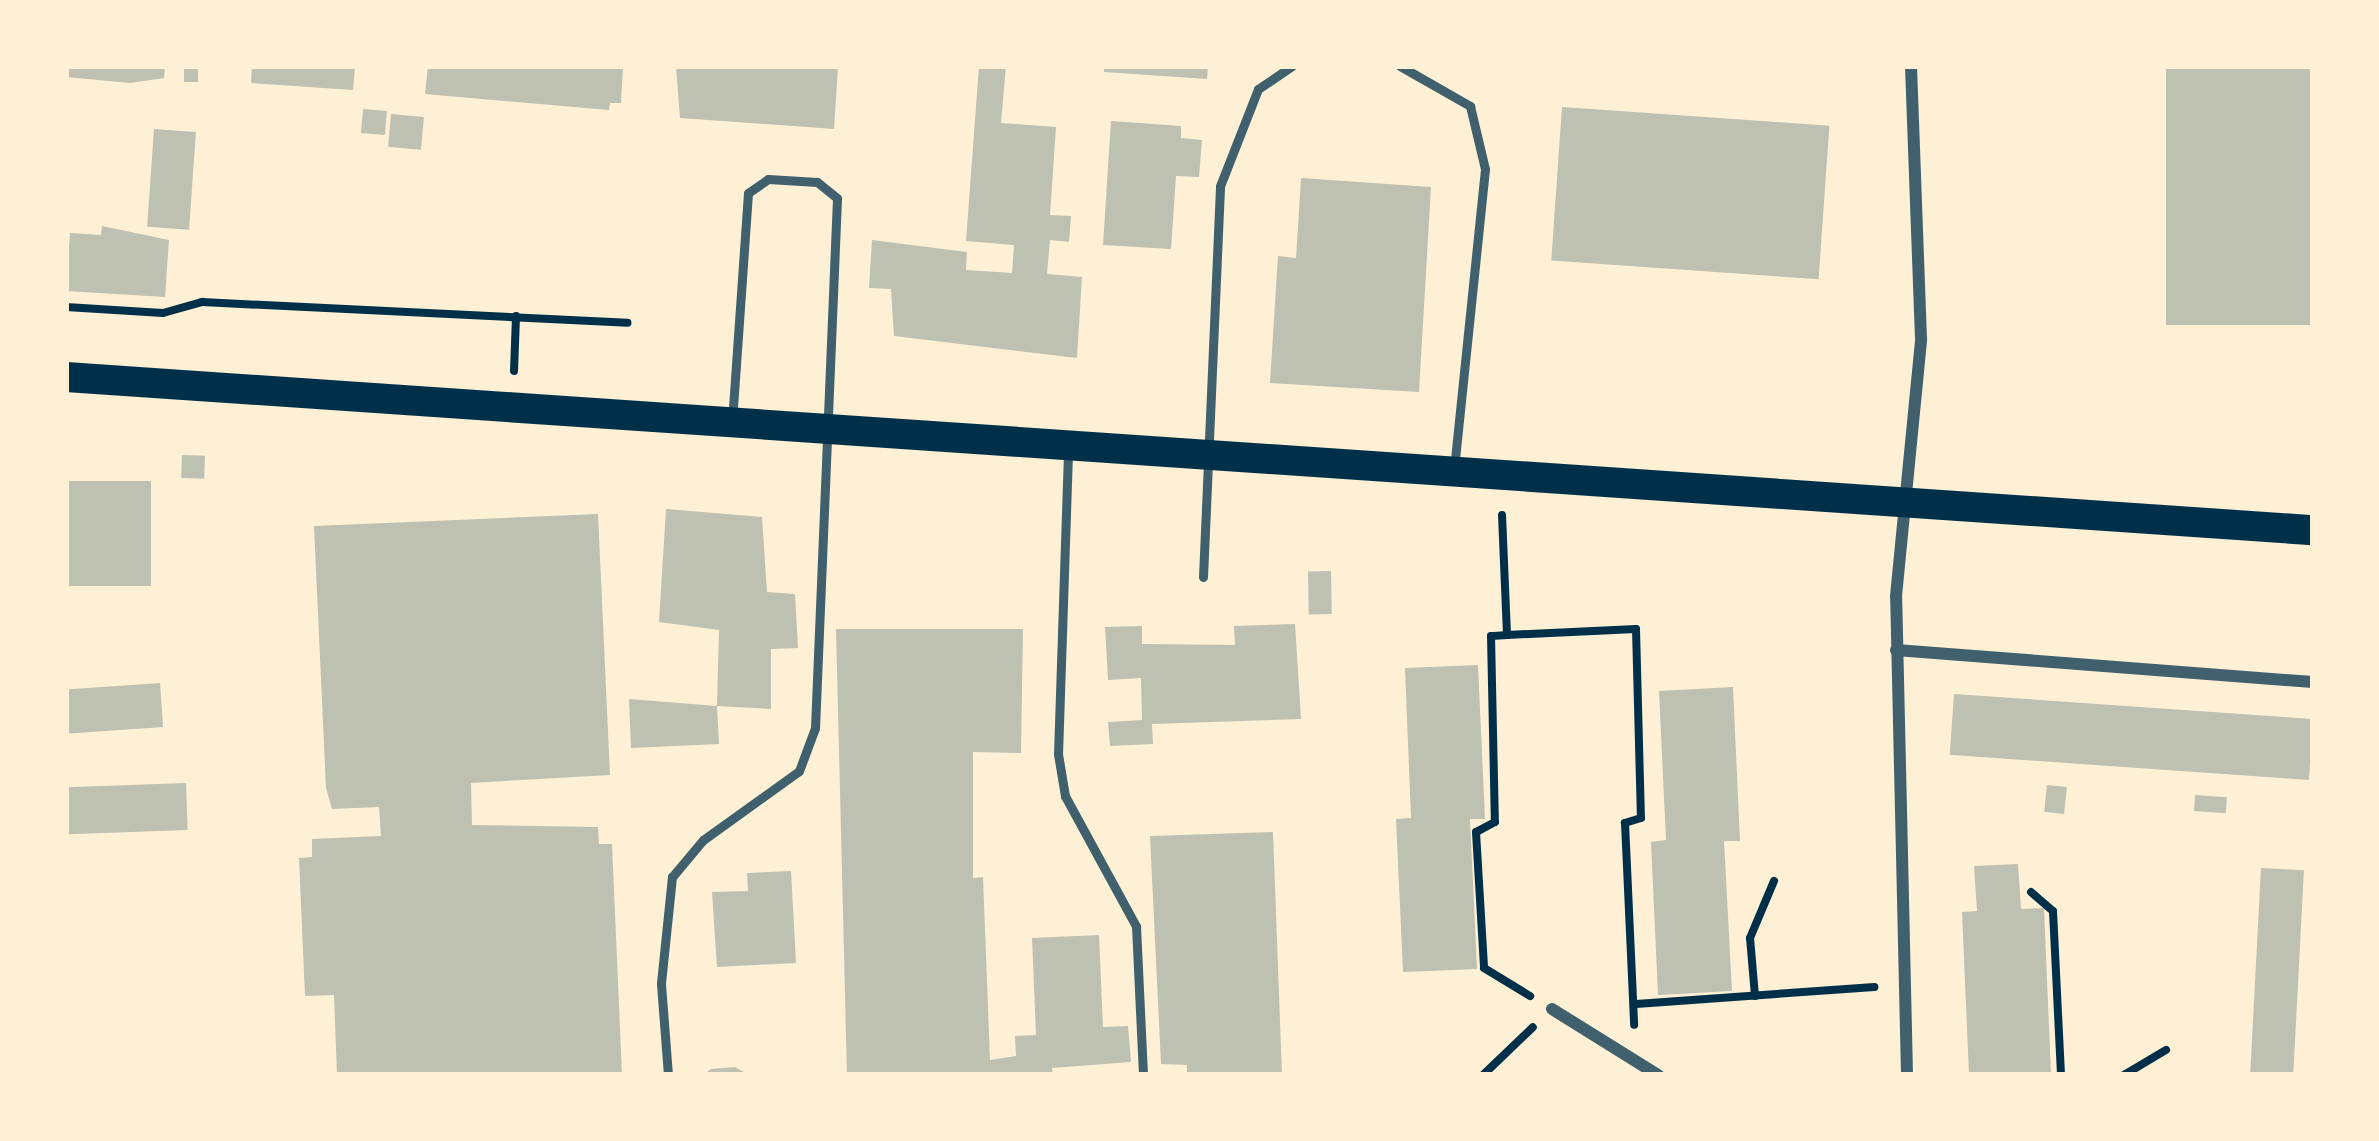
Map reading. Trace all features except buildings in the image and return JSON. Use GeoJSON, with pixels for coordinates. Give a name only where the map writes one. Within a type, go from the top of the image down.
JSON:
{"type":"FeatureCollection","features":[{"type":"Feature","properties":{"kind":"main road"},"geometry":{"type":"LineString","coordinates":[[66,377],[2313,530]]}},
{"type":"Feature","properties":{"kind":"street"},"geometry":{"type":"LineString","coordinates":[[1907,1075],[1896,650],[1900,503],[1921,339],[1911,66]]}},
{"type":"Feature","properties":{"kind":"street"},"geometry":{"type":"LineString","coordinates":[[1896,650],[2313,682]]}},
{"type":"Feature","properties":{"kind":"street"},"geometry":{"type":"LineString","coordinates":[[1552,1009],[1658,1075]]}},
{"type":"Feature","properties":{"kind":"lane"},"geometry":{"type":"LineString","coordinates":[[1203,577],[1220,187],[1258,89],[1292,66]]}},
{"type":"Feature","properties":{"kind":"lane"},"geometry":{"type":"LineString","coordinates":[[1400,66],[1470,106],[1485,169],[1454,474]]}},
{"type":"Feature","properties":{"kind":"lane"},"geometry":{"type":"LineString","coordinates":[[668,1075],[661,983],[672,877],[703,840],[800,771],[810,751],[828,430],[837,198],[832,188],[794,177],[755,184],[744,205],[732,424]]}},
{"type":"Feature","properties":{"kind":"lane"},"geometry":{"type":"LineString","coordinates":[[1069,447],[1058,754],[1065,796],[1136,926],[1143,1075]]}},
{"type":"Feature","properties":{"kind":"path"},"geometry":{"type":"LineString","coordinates":[[66,307],[163,313],[202,302],[626,322]]}},
{"type":"Feature","properties":{"kind":"path"},"geometry":{"type":"LineString","coordinates":[[1503,477],[1507,635]]}},
{"type":"Feature","properties":{"kind":"path"},"geometry":{"type":"LineString","coordinates":[[1483,1075],[1552,1009],[1484,968],[1476,832],[1496,822],[1491,637],[1636,629],[1640,818],[1625,823],[1636,1004],[1630,1055]]}},
{"type":"Feature","properties":{"kind":"path"},"geometry":{"type":"LineString","coordinates":[[1755,996],[1750,938],[1774,881]]}},
{"type":"Feature","properties":{"kind":"path"},"geometry":{"type":"LineString","coordinates":[[2031,892],[2053,911],[2061,1075]]}},
{"type":"Feature","properties":{"kind":"path"},"geometry":{"type":"LineString","coordinates":[[1636,1004],[1903,984]]}},
{"type":"Feature","properties":{"kind":"path"},"geometry":{"type":"LineString","coordinates":[[2124,1075],[2165,1050]]}}]}
